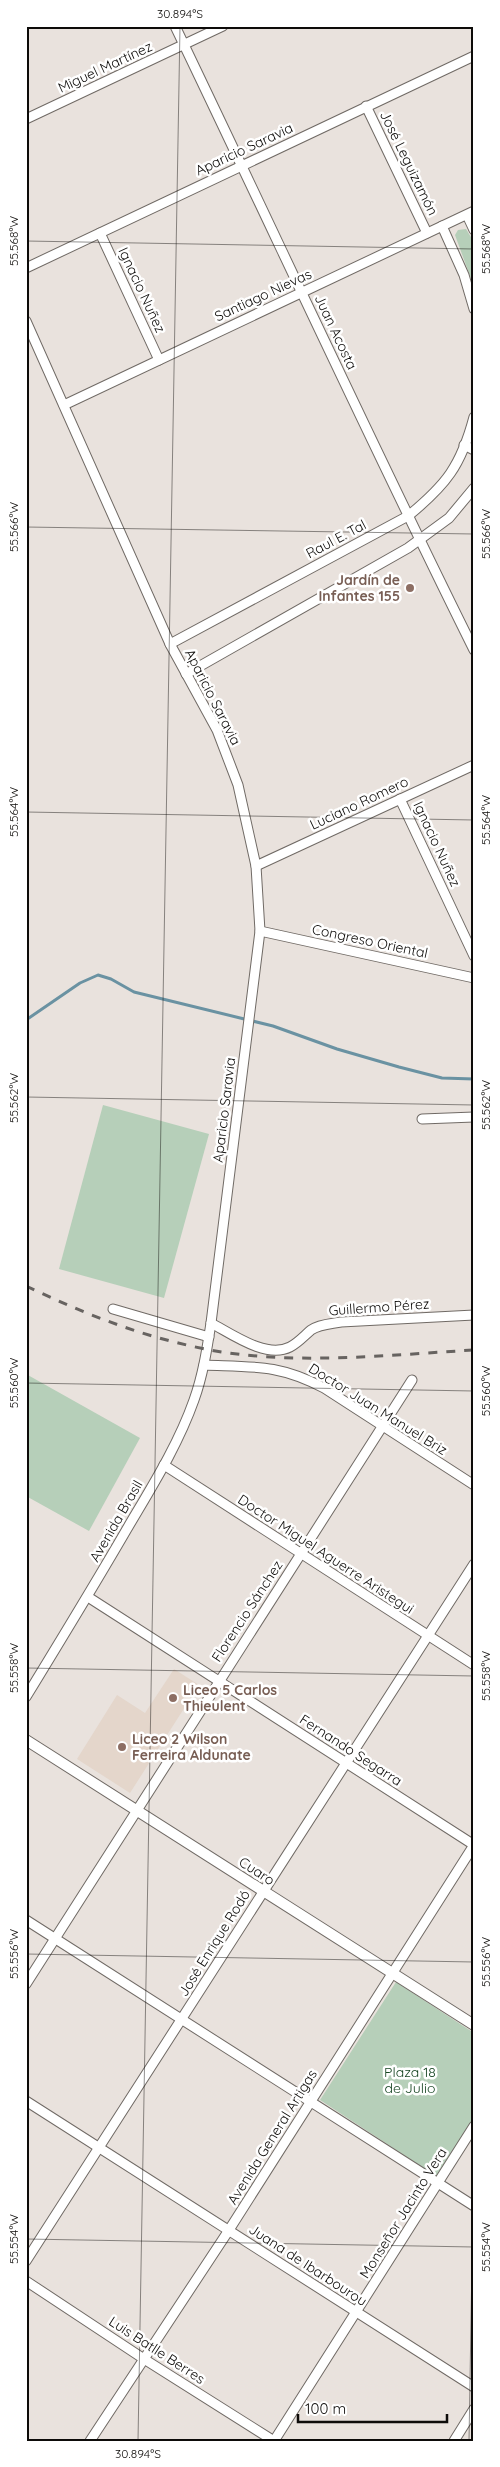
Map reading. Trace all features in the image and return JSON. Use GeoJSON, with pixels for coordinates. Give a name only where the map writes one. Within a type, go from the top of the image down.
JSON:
{"type":"FeatureCollection","features":[{"type":"Feature","properties":{"kind":"street","name":"Juan Acosta"},"geometry":{"type":"LineString","coordinates":[[175,26],[243,164],[419,540],[474,650]]}},
{"type":"Feature","properties":{"kind":"street","name":"Miguel Martínez"},"geometry":{"type":"LineString","coordinates":[[26,119],[223,26]]}},
{"type":"Feature","properties":{"kind":"street","name":"Aparicio Saravia"},"geometry":{"type":"LineString","coordinates":[[26,268],[474,56]]}},
{"type":"Feature","properties":{"kind":"street","name":"José Leguizamón"},"geometry":{"type":"LineString","coordinates":[[366,106],[428,233]]}},
{"type":"Feature","properties":{"kind":"street","name":"Santiago Nievas"},"geometry":{"type":"LineString","coordinates":[[64,404],[470,213]]}},
{"type":"Feature","properties":{"kind":"street"},"geometry":{"type":"LineString","coordinates":[[470,213],[474,230]]}},
{"type":"Feature","properties":{"kind":"street"},"geometry":{"type":"LineString","coordinates":[[442,226],[464,275],[474,309]]}},
{"type":"Feature","properties":{"kind":"street","name":"Ignacio Nuñez"},"geometry":{"type":"LineString","coordinates":[[100,233],[159,360]]}},
{"type":"Feature","properties":{"kind":"street","name":"Aparicio Saravia"},"geometry":{"type":"LineString","coordinates":[[26,321],[170,644],[213,722],[228,758],[245,813],[256,866],[260,932],[207,1350]]}},
{"type":"Feature","properties":{"kind":"street","name":"Raul E. Tal"},"geometry":{"type":"LineString","coordinates":[[170,644],[408,516],[437,492],[456,464],[474,417]]}},
{"type":"Feature","properties":{"kind":"street"},"geometry":{"type":"LineString","coordinates":[[464,446],[474,450]]}},
{"type":"Feature","properties":{"kind":"street"},"geometry":{"type":"LineString","coordinates":[[186,674],[419,540],[449,518],[474,488]]}},
{"type":"Feature","properties":{"kind":"street","name":"Luciano Romero"},"geometry":{"type":"LineString","coordinates":[[256,866],[474,765]]}},
{"type":"Feature","properties":{"kind":"street","name":"Ignacio Nuñez"},"geometry":{"type":"LineString","coordinates":[[400,799],[474,956]]}},
{"type":"Feature","properties":{"kind":"street","name":"Congreso Oriental"},"geometry":{"type":"LineString","coordinates":[[260,932],[474,978]]}},
{"type":"Feature","properties":{"kind":"street"},"geometry":{"type":"LineString","coordinates":[[422,1118],[474,1117]]}},
{"type":"Feature","properties":{"kind":"street"},"geometry":{"type":"LineString","coordinates":[[113,1309],[209,1338]]}},
{"type":"Feature","properties":{"kind":"street","name":"Guillermo Pérez"},"geometry":{"type":"LineString","coordinates":[[211,1323],[250,1343],[279,1351],[290,1347],[321,1325],[341,1322],[474,1314]]}},
{"type":"Feature","properties":{"kind":"street","name":"Avenida Brasil"},"geometry":{"type":"LineString","coordinates":[[26,1697],[88,1597],[164,1465],[182,1429],[204,1366],[207,1350]]}},
{"type":"Feature","properties":{"kind":"street","name":"Doctor Juan Manuel Briz"},"geometry":{"type":"LineString","coordinates":[[204,1366],[273,1368],[302,1376],[474,1485]]}},
{"type":"Feature","properties":{"kind":"street","name":"Florencio Sánchez"},"geometry":{"type":"LineString","coordinates":[[26,1984],[412,1380]]}},
{"type":"Feature","properties":{"kind":"street","name":"Doctor Miguel Aguerre Aristegui"},"geometry":{"type":"LineString","coordinates":[[164,1465],[474,1665]]}},
{"type":"Feature","properties":{"kind":"street","name":"José Enrique Rodó"},"geometry":{"type":"LineString","coordinates":[[26,2261],[474,1564]]}},
{"type":"Feature","properties":{"kind":"street","name":"Fernando Segarra"},"geometry":{"type":"LineString","coordinates":[[88,1597],[474,1845]]}},
{"type":"Feature","properties":{"kind":"street","name":"Cuaro"},"geometry":{"type":"LineString","coordinates":[[26,1740],[474,2025]]}},
{"type":"Feature","properties":{"kind":"street","name":"Avenida General Artigas"},"geometry":{"type":"LineString","coordinates":[[90,2441],[229,2230],[474,1845]]}},
{"type":"Feature","properties":{"kind":"street"},"geometry":{"type":"LineString","coordinates":[[26,1920],[474,2206]]}},
{"type":"Feature","properties":{"kind":"street","name":"Juana de Ibarbourou"},"geometry":{"type":"LineString","coordinates":[[26,2101],[229,2230],[355,2313],[474,2387]]}},
{"type":"Feature","properties":{"kind":"street","name":"Monseñor Jacinto Vera"},"geometry":{"type":"LineString","coordinates":[[274,2441],[474,2126]]}},
{"type":"Feature","properties":{"kind":"street","name":"Luis Batlle Berres"},"geometry":{"type":"LineString","coordinates":[[26,2281],[144,2360],[274,2441]]}},
{"type":"Feature","properties":{"kind":"street"},"geometry":{"type":"LineString","coordinates":[[454,2441],[474,2409]]}},
{"type":"Feature","properties":{"kind":"shaded area","name":"Liceo 2 Wilson Ferreira Aldunate"},"geometry":{"type":"Polygon","coordinates":[[[174,1669],[199,1685],[130,1793],[77,1759],[117,1695],[145,1713],[174,1669]]]}},
{"type":"Feature","properties":{"kind":"green space"},"geometry":{"type":"Polygon","coordinates":[[[466,229],[474,242],[474,287],[455,235],[458,230],[466,229]]]}},
{"type":"Feature","properties":{"kind":"green space"},"geometry":{"type":"Polygon","coordinates":[[[103,1105],[209,1134],[164,1298],[59,1269],[103,1105]]]}},
{"type":"Feature","properties":{"kind":"green space"},"geometry":{"type":"Polygon","coordinates":[[[26,1374],[140,1438],[89,1531],[26,1496],[26,1374]]]}},
{"type":"Feature","properties":{"kind":"green space","name":"Plaza 18 de Julio"},"geometry":{"type":"Polygon","coordinates":[[[396,1982],[474,2033],[474,2117],[436,2176],[320,2100],[396,1982]]]}},
{"type":"Feature","properties":{"kind":"waterway"},"geometry":{"type":"LineString","coordinates":[[26,1020],[80,983],[98,975],[111,979],[134,992],[273,1026],[337,1049],[399,1067],[442,1078],[474,1079]]}},
{"type":"Feature","properties":{"kind":"railway"},"geometry":{"type":"LineString","coordinates":[[26,1286],[91,1315],[135,1331],[181,1344],[238,1354],[271,1357],[339,1358],[474,1350]]}},
{"type":"Feature","properties":{"kind":"place","name":"Jardín de Infantes 155"},"geometry":{"type":"Point","coordinates":[410,588]}},
{"type":"Feature","properties":{"kind":"place","name":"Liceo 5 Carlos Thieulent"},"geometry":{"type":"Point","coordinates":[173,1698]}},
{"type":"Feature","properties":{"kind":"place","name":"Liceo 2 Wilson Ferreira Aldunate"},"geometry":{"type":"Point","coordinates":[122,1747]}}]}
